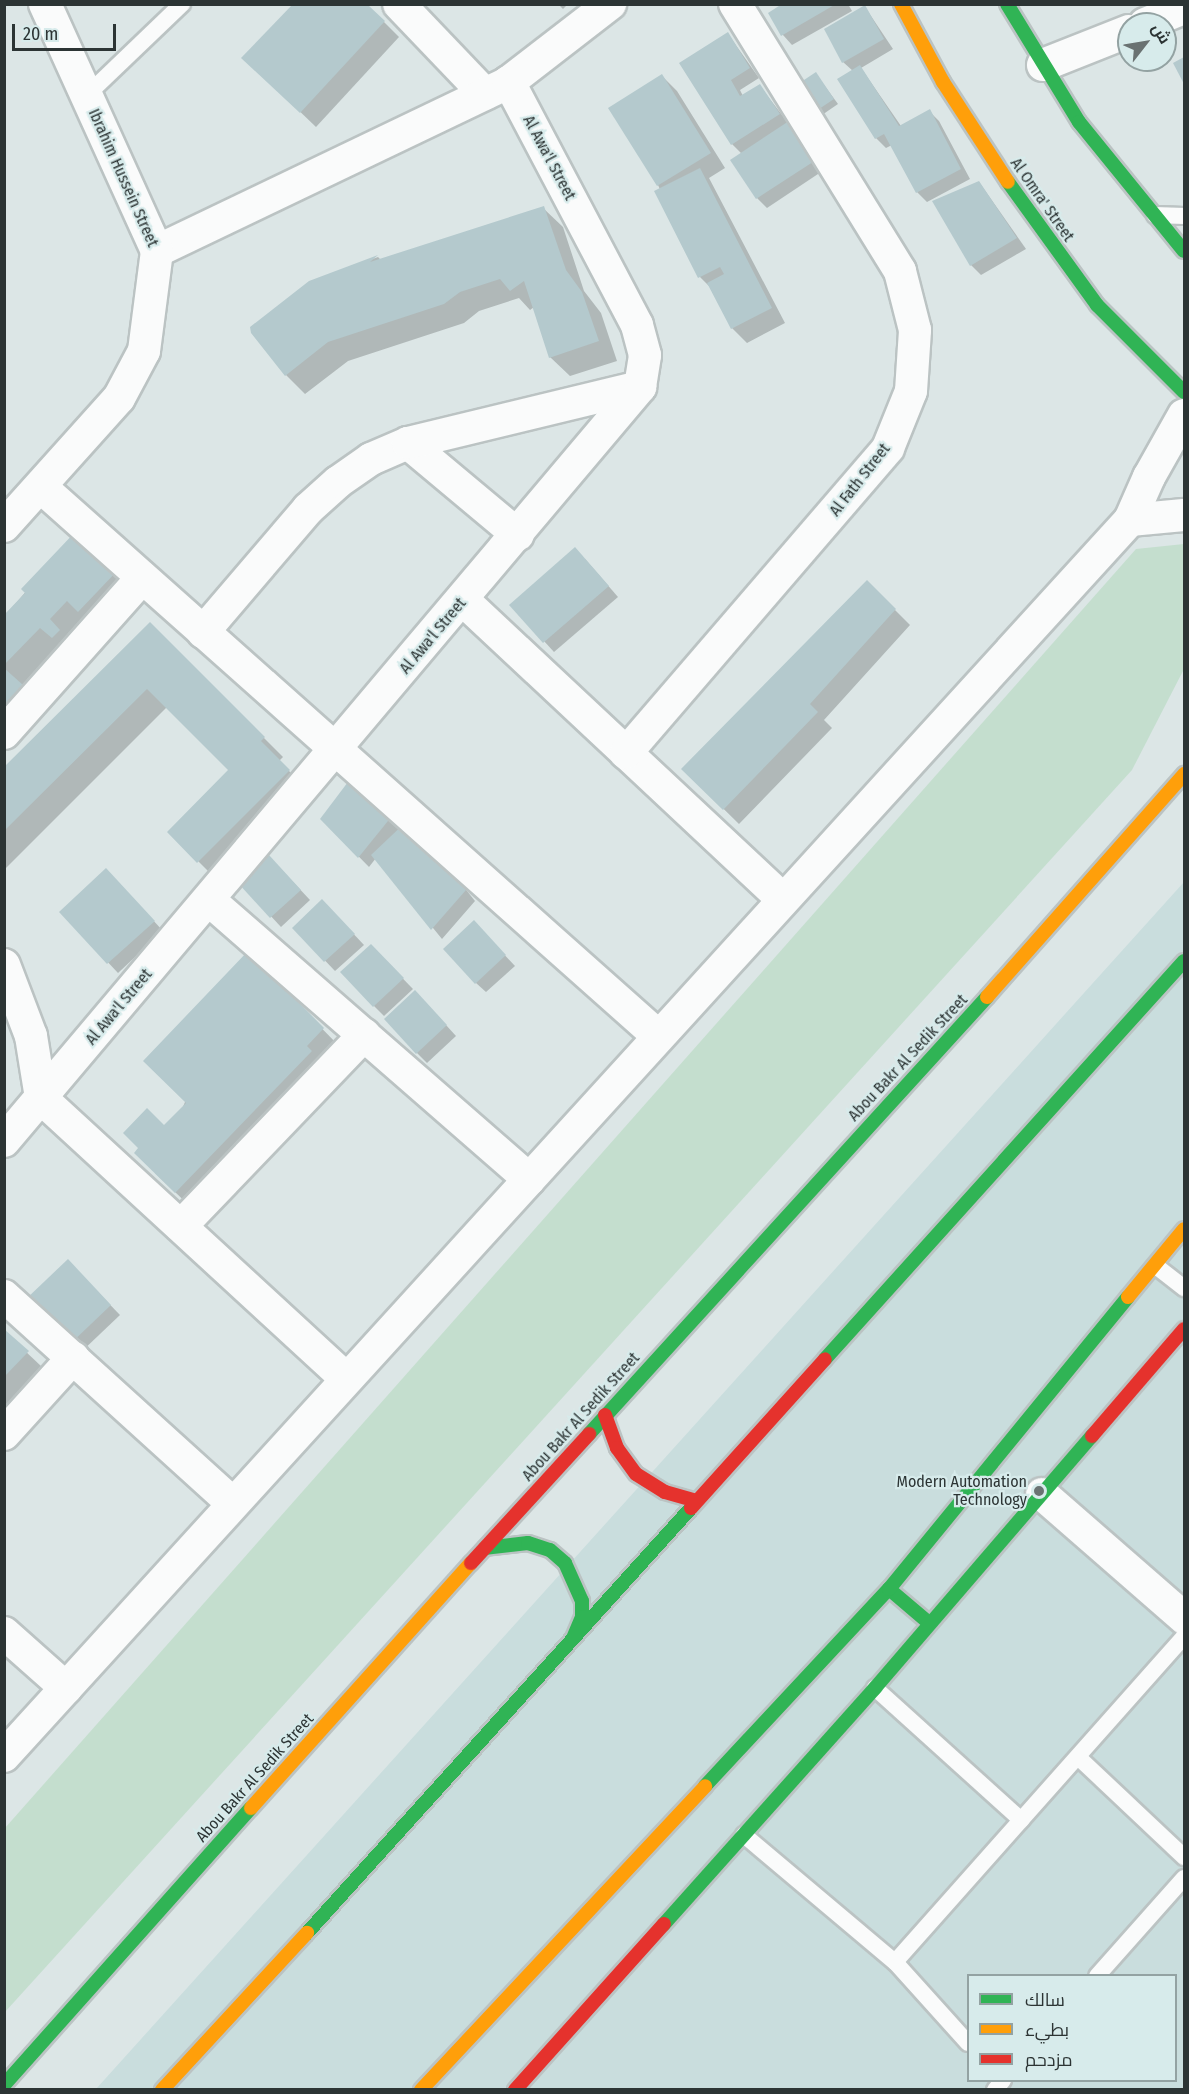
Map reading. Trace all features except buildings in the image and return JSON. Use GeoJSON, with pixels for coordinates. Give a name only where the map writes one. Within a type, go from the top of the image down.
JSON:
{"type":"FeatureCollection","features":[{"type":"Feature","properties":{"kind":"main road","name":"Al Omra' Street"},"geometry":{"type":"LineString","coordinates":[[901,4],[943,82],[1017,196],[1097,305],[1185,392]]}},
{"type":"Feature","properties":{"kind":"main road"},"geometry":{"type":"LineString","coordinates":[[1007,4],[1079,122],[1151,214],[1185,251]]}},
{"type":"Feature","properties":{"kind":"main road","name":"Abou Bakr Al Sedik Street"},"geometry":{"type":"LineString","coordinates":[[4,2085],[605,1415],[942,1048],[1185,774]]}},
{"type":"Feature","properties":{"kind":"main road"},"geometry":{"type":"LineString","coordinates":[[162,2090],[1184,962]]}},
{"type":"Feature","properties":{"kind":"main road"},"geometry":{"type":"LineString","coordinates":[[421,2090],[889,1588],[1185,1228]]}},
{"type":"Feature","properties":{"kind":"main road"},"geometry":{"type":"LineString","coordinates":[[515,2090],[875,1688],[1185,1329]]}},
{"type":"Feature","properties":{"kind":"main road"},"geometry":{"type":"LineString","coordinates":[[605,1415],[616,1448],[636,1474],[665,1492],[696,1501]]}},
{"type":"Feature","properties":{"kind":"main road"},"geometry":{"type":"LineString","coordinates":[[485,1548],[528,1543],[550,1550],[565,1563],[579,1587],[582,1601],[582,1617],[572,1639]]}},
{"type":"Feature","properties":{"kind":"main road"},"geometry":{"type":"LineString","coordinates":[[889,1588],[929,1623]]}},
{"type":"Feature","properties":{"kind":"street","name":"Ibrahim Hussein Street"},"geometry":{"type":"LineString","coordinates":[[4,526],[119,398],[144,351],[157,251],[45,4]]}},
{"type":"Feature","properties":{"kind":"street","name":"Al Awa'l Street"},"geometry":{"type":"LineString","coordinates":[[4,1141],[336,751],[640,387],[645,355],[637,324],[497,88],[399,4]]}},
{"type":"Feature","properties":{"kind":"street"},"geometry":{"type":"LineString","coordinates":[[157,251],[497,88],[610,4]]}},
{"type":"Feature","properties":{"kind":"street","name":"Al Fath Street"},"geometry":{"type":"LineString","coordinates":[[626,753],[888,448],[911,391],[915,330],[900,271],[735,4]]}},
{"type":"Feature","properties":{"kind":"street"},"geometry":{"type":"LineString","coordinates":[[1043,65],[1117,36]]}},
{"type":"Feature","properties":{"kind":"street"},"geometry":{"type":"LineString","coordinates":[[203,632],[308,509],[338,482],[371,459],[408,443],[640,387]]}},
{"type":"Feature","properties":{"kind":"street"},"geometry":{"type":"LineString","coordinates":[[4,1755],[1130,520],[1149,477],[1185,415]]}},
{"type":"Feature","properties":{"kind":"street"},"geometry":{"type":"LineString","coordinates":[[408,443],[518,535]]}},
{"type":"Feature","properties":{"kind":"street"},"geometry":{"type":"LineString","coordinates":[[41,487],[658,1036]]}},
{"type":"Feature","properties":{"kind":"street"},"geometry":{"type":"LineString","coordinates":[[1130,520],[1185,515]]}},
{"type":"Feature","properties":{"kind":"street"},"geometry":{"type":"LineString","coordinates":[[4,733],[142,578]]}},
{"type":"Feature","properties":{"kind":"street"},"geometry":{"type":"LineString","coordinates":[[463,600],[783,899]]}},
{"type":"Feature","properties":{"kind":"street"},"geometry":{"type":"LineString","coordinates":[[209,900],[529,1179]]}},
{"type":"Feature","properties":{"kind":"street"},"geometry":{"type":"LineString","coordinates":[[4,965],[31,1036],[41,1098],[347,1379]]}},
{"type":"Feature","properties":{"kind":"street"},"geometry":{"type":"LineString","coordinates":[[181,1226],[364,1035]]}},
{"type":"Feature","properties":{"kind":"street"},"geometry":{"type":"LineString","coordinates":[[4,1296],[232,1503]]}},
{"type":"Feature","properties":{"kind":"street"},"geometry":{"type":"LineString","coordinates":[[4,1434],[73,1358]]}},
{"type":"Feature","properties":{"kind":"street"},"geometry":{"type":"LineString","coordinates":[[1042,1494],[1185,1618]]}},
{"type":"Feature","properties":{"kind":"street"},"geometry":{"type":"LineString","coordinates":[[4,1633],[66,1688]]}},
{"type":"Feature","properties":{"kind":"lane"},"geometry":{"type":"LineString","coordinates":[[86,96],[182,4]]}},
{"type":"Feature","properties":{"kind":"lane"},"geometry":{"type":"LineString","coordinates":[[1151,214],[1185,216]]}},
{"type":"Feature","properties":{"kind":"lane"},"geometry":{"type":"LineString","coordinates":[[1156,1266],[1185,1288]]}},
{"type":"Feature","properties":{"kind":"lane"},"geometry":{"type":"LineString","coordinates":[[895,1962],[1185,1637]]}},
{"type":"Feature","properties":{"kind":"lane"},"geometry":{"type":"LineString","coordinates":[[875,1688],[1021,1820]]}},
{"type":"Feature","properties":{"kind":"lane"},"geometry":{"type":"LineString","coordinates":[[1078,1757],[1185,1857]]}},
{"type":"Feature","properties":{"kind":"lane"},"geometry":{"type":"LineString","coordinates":[[744,1835],[895,1962],[967,2041]]}},
{"type":"Feature","properties":{"kind":"lane"},"geometry":{"type":"LineString","coordinates":[[1099,1974],[1185,1878]]}},
{"type":"Feature","properties":{"kind":"shaded area"},"geometry":{"type":"Polygon","coordinates":[[[1184,882],[1184,2089],[96,2089],[1184,882]]]}},
{"type":"Feature","properties":{"kind":"green space"},"geometry":{"type":"Polygon","coordinates":[[[1184,544],[1184,669],[1132,770],[5,2012],[5,1828],[1136,549],[1184,544]]]}},
{"type":"Feature","properties":{"kind":"traffic: fast"},"geometry":{"type":"LineString","coordinates":[[1007,4],[1079,122],[1184,251]]}},
{"type":"Feature","properties":{"kind":"traffic: fast"},"geometry":{"type":"LineString","coordinates":[[1008,182],[1097,305],[1184,392]]}},
{"type":"Feature","properties":{"kind":"traffic: fast"},"geometry":{"type":"LineString","coordinates":[[825,1359],[1184,961]]}},
{"type":"Feature","properties":{"kind":"traffic: fast"},"geometry":{"type":"LineString","coordinates":[[589,1434],[987,997]]}},
{"type":"Feature","properties":{"kind":"traffic: fast"},"geometry":{"type":"LineString","coordinates":[[705,1786],[889,1589],[1128,1297]]}},
{"type":"Feature","properties":{"kind":"traffic: fast"},"geometry":{"type":"LineString","coordinates":[[664,1924],[875,1688],[1092,1436]]}},
{"type":"Feature","properties":{"kind":"traffic: fast"},"geometry":{"type":"LineString","coordinates":[[307,1933],[691,1508]]}},
{"type":"Feature","properties":{"kind":"traffic: fast"},"geometry":{"type":"LineString","coordinates":[[485,1548],[528,1543],[550,1550],[565,1563],[582,1601],[582,1617],[573,1638]]}},
{"type":"Feature","properties":{"kind":"traffic: fast"},"geometry":{"type":"LineString","coordinates":[[889,1589],[929,1623]]}},
{"type":"Feature","properties":{"kind":"traffic: fast"},"geometry":{"type":"LineString","coordinates":[[4,2085],[251,1808]]}},
{"type":"Feature","properties":{"kind":"traffic: slow"},"geometry":{"type":"LineString","coordinates":[[901,4],[943,82],[1008,182]]}},
{"type":"Feature","properties":{"kind":"traffic: slow"},"geometry":{"type":"LineString","coordinates":[[987,997],[1184,774]]}},
{"type":"Feature","properties":{"kind":"traffic: slow"},"geometry":{"type":"LineString","coordinates":[[1128,1297],[1184,1229]]}},
{"type":"Feature","properties":{"kind":"traffic: slow"},"geometry":{"type":"LineString","coordinates":[[251,1808],[471,1563]]}},
{"type":"Feature","properties":{"kind":"traffic: slow"},"geometry":{"type":"LineString","coordinates":[[421,2090],[705,1786]]}},
{"type":"Feature","properties":{"kind":"traffic: slow"},"geometry":{"type":"LineString","coordinates":[[162,2090],[307,1933]]}},
{"type":"Feature","properties":{"kind":"traffic: jam"},"geometry":{"type":"LineString","coordinates":[[1092,1436],[1184,1329]]}},
{"type":"Feature","properties":{"kind":"traffic: jam"},"geometry":{"type":"LineString","coordinates":[[691,1508],[825,1359]]}},
{"type":"Feature","properties":{"kind":"traffic: jam"},"geometry":{"type":"LineString","coordinates":[[605,1415],[617,1448],[636,1474],[665,1492],[696,1501]]}},
{"type":"Feature","properties":{"kind":"traffic: jam"},"geometry":{"type":"LineString","coordinates":[[471,1563],[589,1434]]}},
{"type":"Feature","properties":{"kind":"traffic: jam"},"geometry":{"type":"LineString","coordinates":[[515,2090],[664,1924]]}},
{"type":"Feature","properties":{"kind":"place","name":"Modern Automation Technology"},"geometry":{"type":"Point","coordinates":[1039,1491]}}]}
